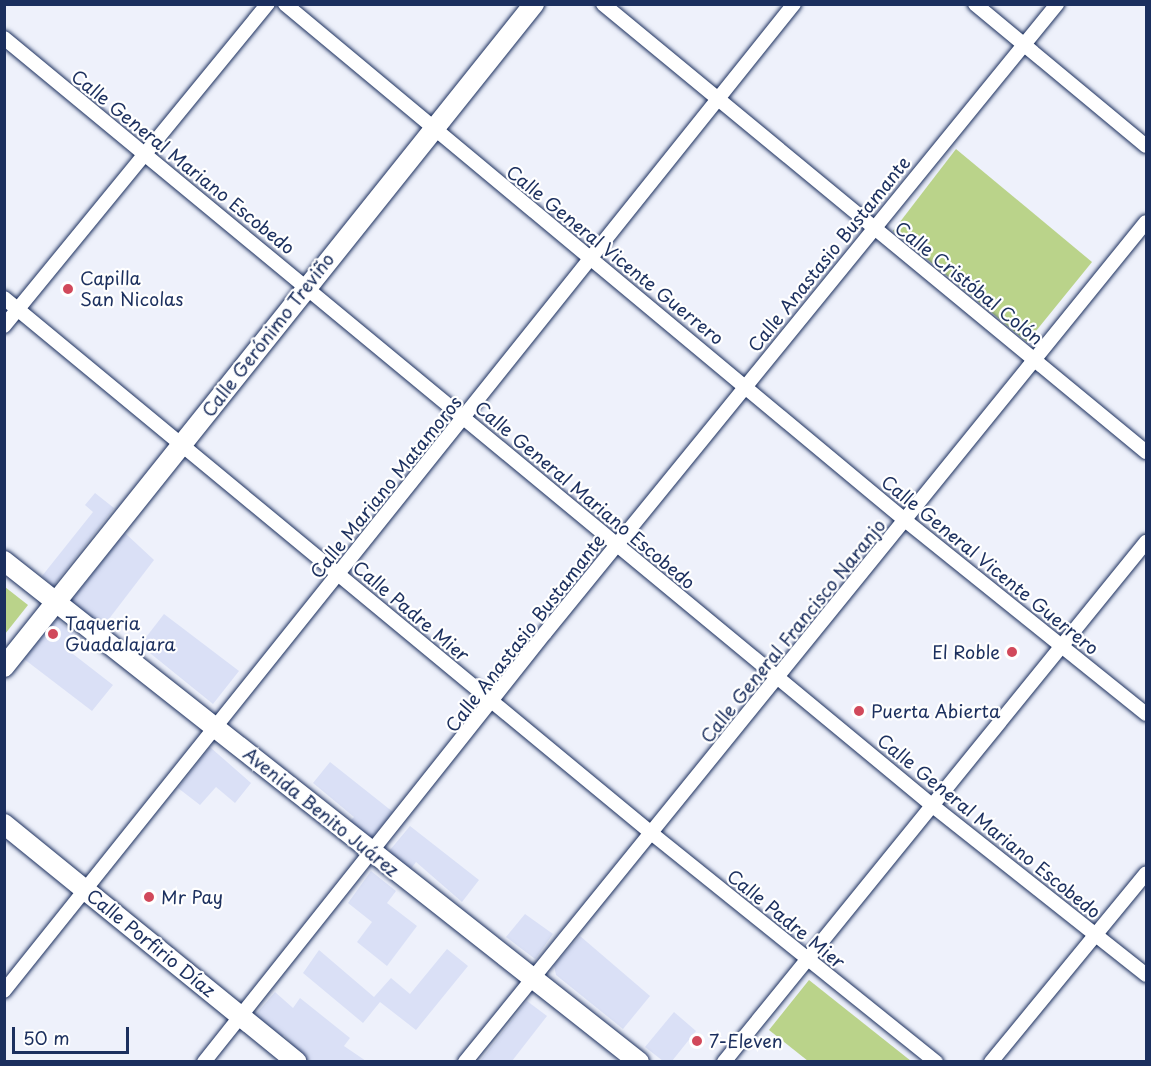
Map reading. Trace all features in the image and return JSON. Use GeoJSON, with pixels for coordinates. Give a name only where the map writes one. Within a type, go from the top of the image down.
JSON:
{"type":"FeatureCollection","features":[{"type":"Feature","properties":{"kind":"street"},"geometry":{"type":"LineString","coordinates":[[4,326],[268,4]]}},
{"type":"Feature","properties":{"kind":"street","name":"Calle General Vicente Guerrero"},"geometry":{"type":"LineString","coordinates":[[285,4],[906,521],[1146,714]]}},
{"type":"Feature","properties":{"kind":"street","name":"Calle Gerónimo Treviño"},"geometry":{"type":"LineString","coordinates":[[4,668],[534,4]]}},
{"type":"Feature","properties":{"kind":"street","name":"Calle Cristóbal Colón"},"geometry":{"type":"LineString","coordinates":[[603,4],[1146,452]]}},
{"type":"Feature","properties":{"kind":"street","name":"Calle Mariano Matamoros"},"geometry":{"type":"LineString","coordinates":[[4,991],[794,4]]}},
{"type":"Feature","properties":{"kind":"street"},"geometry":{"type":"LineString","coordinates":[[975,4],[1146,146]]}},
{"type":"Feature","properties":{"kind":"street","name":"Calle Anastasio Bustamante"},"geometry":{"type":"LineString","coordinates":[[204,1062],[373,854],[745,385],[1058,4]]}},
{"type":"Feature","properties":{"kind":"street","name":"Calle General Mariano Escobedo"},"geometry":{"type":"LineString","coordinates":[[4,38],[307,286],[616,546],[933,806],[1146,975]]}},
{"type":"Feature","properties":{"kind":"street","name":"Calle General Francisco Naranjo"},"geometry":{"type":"LineString","coordinates":[[465,1062],[650,832],[779,679],[1146,222]]}},
{"type":"Feature","properties":{"kind":"street","name":"Calle Padre Mier"},"geometry":{"type":"LineString","coordinates":[[4,298],[650,832],[936,1062]]}},
{"type":"Feature","properties":{"kind":"street"},"geometry":{"type":"LineString","coordinates":[[724,1062],[1146,542]]}},
{"type":"Feature","properties":{"kind":"street","name":"Avenida Benito Juárez"},"geometry":{"type":"LineString","coordinates":[[4,561],[639,1062]]}},
{"type":"Feature","properties":{"kind":"street","name":"Calle Porfirio Díaz"},"geometry":{"type":"LineString","coordinates":[[4,824],[297,1062]]}},
{"type":"Feature","properties":{"kind":"street"},"geometry":{"type":"LineString","coordinates":[[992,1062],[1146,873]]}},
{"type":"Feature","properties":{"kind":"shaded area"},"geometry":{"type":"Polygon","coordinates":[[[95,493],[114,508],[53,586],[42,576],[93,512],[85,505],[95,493]]]}},
{"type":"Feature","properties":{"kind":"shaded area"},"geometry":{"type":"Polygon","coordinates":[[[125,533],[154,560],[102,628],[70,602],[125,533]]]}},
{"type":"Feature","properties":{"kind":"shaded area"},"geometry":{"type":"Polygon","coordinates":[[[164,614],[239,671],[213,704],[140,645],[164,614]]]}},
{"type":"Feature","properties":{"kind":"shaded area"},"geometry":{"type":"Polygon","coordinates":[[[57,619],[74,633],[64,647],[113,685],[92,711],[24,659],[57,619]]]}},
{"type":"Feature","properties":{"kind":"shaded area"},"geometry":{"type":"Polygon","coordinates":[[[210,747],[251,783],[235,803],[216,787],[200,805],[178,788],[210,747]]]}},
{"type":"Feature","properties":{"kind":"shaded area"},"geometry":{"type":"Polygon","coordinates":[[[330,762],[393,812],[369,841],[347,824],[354,817],[313,783],[330,762]]]}},
{"type":"Feature","properties":{"kind":"shaded area"},"geometry":{"type":"Polygon","coordinates":[[[410,826],[479,880],[462,902],[416,862],[407,874],[385,856],[410,826]]]}},
{"type":"Feature","properties":{"kind":"shaded area"},"geometry":{"type":"Polygon","coordinates":[[[371,871],[396,891],[387,903],[417,926],[387,966],[357,942],[372,922],[348,903],[371,871]]]}},
{"type":"Feature","properties":{"kind":"shaded area"},"geometry":{"type":"Polygon","coordinates":[[[525,914],[553,934],[535,959],[506,937],[525,914]]]}},
{"type":"Feature","properties":{"kind":"shaded area"},"geometry":{"type":"Polygon","coordinates":[[[580,936],[650,996],[623,1029],[556,975],[554,965],[580,936]]]}},
{"type":"Feature","properties":{"kind":"shaded area"},"geometry":{"type":"Polygon","coordinates":[[[447,949],[468,966],[416,1030],[380,1002],[363,1023],[303,973],[319,950],[374,997],[391,978],[410,994],[447,949]]]}},
{"type":"Feature","properties":{"kind":"shaded area"},"geometry":{"type":"Polygon","coordinates":[[[275,992],[293,1008],[300,998],[350,1038],[344,1046],[366,1061],[306,1061],[284,1035],[278,1042],[251,1020],[275,992]]]}},
{"type":"Feature","properties":{"kind":"shaded area"},"geometry":{"type":"Polygon","coordinates":[[[527,1001],[547,1016],[512,1061],[480,1061],[527,1001]]]}},
{"type":"Feature","properties":{"kind":"shaded area"},"geometry":{"type":"Polygon","coordinates":[[[674,1012],[696,1031],[672,1061],[663,1061],[645,1047],[674,1012]]]}},
{"type":"Feature","properties":{"kind":"green space"},"geometry":{"type":"Polygon","coordinates":[[[956,149],[1092,262],[1027,342],[893,231],[956,149]]]}},
{"type":"Feature","properties":{"kind":"green space"},"geometry":{"type":"Polygon","coordinates":[[[5,587],[28,605],[5,634],[5,587]]]}},
{"type":"Feature","properties":{"kind":"green space"},"geometry":{"type":"Polygon","coordinates":[[[809,980],[911,1061],[808,1061],[769,1030],[809,980]]]}},
{"type":"Feature","properties":{"kind":"place","name":"Capilla San Nicolas"},"geometry":{"type":"Point","coordinates":[68,289]}},
{"type":"Feature","properties":{"kind":"place","name":"Taqueria Guadalajara"},"geometry":{"type":"Point","coordinates":[53,634]}},
{"type":"Feature","properties":{"kind":"place","name":"El Roble"},"geometry":{"type":"Point","coordinates":[1012,652]}},
{"type":"Feature","properties":{"kind":"place","name":"Puerta Abierta"},"geometry":{"type":"Point","coordinates":[859,711]}},
{"type":"Feature","properties":{"kind":"place","name":"Mr Pay"},"geometry":{"type":"Point","coordinates":[149,897]}},
{"type":"Feature","properties":{"kind":"place","name":"7-Eleven"},"geometry":{"type":"Point","coordinates":[697,1041]}}]}
